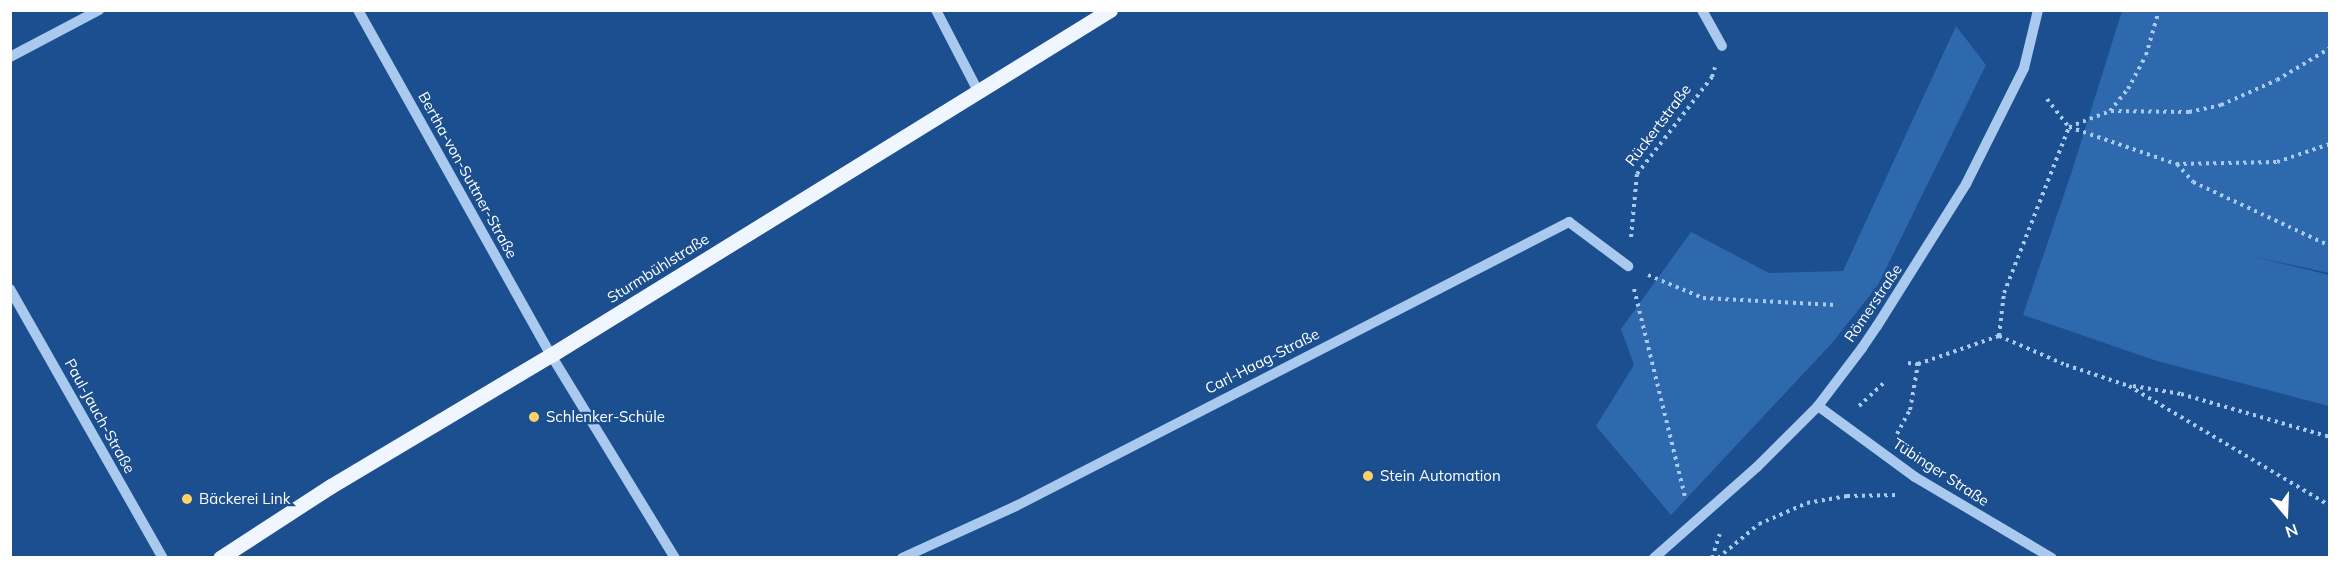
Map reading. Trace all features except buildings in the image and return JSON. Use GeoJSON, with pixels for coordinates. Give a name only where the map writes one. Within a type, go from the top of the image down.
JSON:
{"type":"FeatureCollection","features":[{"type":"Feature","properties":{"kind":"main road","name":"Sturmbühlstraße"},"geometry":{"type":"LineString","coordinates":[[224,557],[331,486],[551,355],[979,93],[1110,10]]}},
{"type":"Feature","properties":{"kind":"street"},"geometry":{"type":"LineString","coordinates":[[10,57],[99,10]]}},
{"type":"Feature","properties":{"kind":"street","name":"Bertha-von-Suttner-Straße"},"geometry":{"type":"LineString","coordinates":[[358,10],[551,355],[675,558]]}},
{"type":"Feature","properties":{"kind":"street"},"geometry":{"type":"LineString","coordinates":[[936,10],[979,93]]}},
{"type":"Feature","properties":{"kind":"street"},"geometry":{"type":"LineString","coordinates":[[1701,10],[1722,46]]}},
{"type":"Feature","properties":{"kind":"street","name":"Römerstraße"},"geometry":{"type":"LineString","coordinates":[[1654,558],[1757,467],[1818,405],[1862,348],[1966,184],[2024,68],[2038,10]]}},
{"type":"Feature","properties":{"kind":"street","name":"Carl-Haag-Straße"},"geometry":{"type":"LineString","coordinates":[[902,558],[1016,506],[1569,222],[1628,266]]}},
{"type":"Feature","properties":{"kind":"street","name":"Paul-Jauch-Straße"},"geometry":{"type":"LineString","coordinates":[[10,289],[163,558]]}},
{"type":"Feature","properties":{"kind":"street","name":"Tübinger Straße"},"geometry":{"type":"LineString","coordinates":[[1818,405],[1915,477],[2052,558]]}},
{"type":"Feature","properties":{"kind":"path"},"geometry":{"type":"LineString","coordinates":[[2110,111],[2128,90],[2146,55],[2159,10]]}},
{"type":"Feature","properties":{"kind":"path","name":"Rückertstraße"},"geometry":{"type":"LineString","coordinates":[[1686,503],[1628,266],[1637,174],[1712,77],[1722,46]]}},
{"type":"Feature","properties":{"kind":"path"},"geometry":{"type":"LineString","coordinates":[[1999,336],[2004,293],[2069,127],[2110,111],[2189,112],[2221,105],[2277,80],[2330,48]]}},
{"type":"Feature","properties":{"kind":"path"},"geometry":{"type":"LineString","coordinates":[[2047,99],[2069,127],[2176,164],[2277,162],[2330,144]]}},
{"type":"Feature","properties":{"kind":"path"},"geometry":{"type":"LineString","coordinates":[[2176,164],[2193,182],[2330,246]]}},
{"type":"Feature","properties":{"kind":"path"},"geometry":{"type":"LineString","coordinates":[[1628,266],[1703,298],[1836,305]]}},
{"type":"Feature","properties":{"kind":"path"},"geometry":{"type":"LineString","coordinates":[[1908,363],[1918,364],[1999,336],[2066,365],[2129,386],[2181,394],[2330,436]]}},
{"type":"Feature","properties":{"kind":"path"},"geometry":{"type":"LineString","coordinates":[[1897,434],[1910,410],[1918,364]]}},
{"type":"Feature","properties":{"kind":"path"},"geometry":{"type":"LineString","coordinates":[[2129,386],[2330,506]]}},
{"type":"Feature","properties":{"kind":"path"},"geometry":{"type":"LineString","coordinates":[[1718,558],[1759,524],[1807,503],[1847,496],[1898,495]]}},
{"type":"Feature","properties":{"kind":"shaded area"},"geometry":{"type":"Polygon","coordinates":[[[2122,11],[2329,11],[2329,273],[2252,256],[2329,275],[2329,406],[2157,361],[2023,315],[2072,171],[2122,11]]]}},
{"type":"Feature","properties":{"kind":"shaded area"},"geometry":{"type":"Polygon","coordinates":[[[1956,26],[1986,65],[1878,285],[1832,343],[1671,515],[1596,426],[1634,365],[1621,329],[1691,232],[1769,273],[1843,271],[1956,26]]]}},
{"type":"Feature","properties":{"kind":"place","name":"Schlenker-Schüle"},"geometry":{"type":"Point","coordinates":[534,417]}},
{"type":"Feature","properties":{"kind":"place","name":"Stein Automation"},"geometry":{"type":"Point","coordinates":[1368,476]}},
{"type":"Feature","properties":{"kind":"place","name":"Bäckerei Link"},"geometry":{"type":"Point","coordinates":[187,499]}}]}
